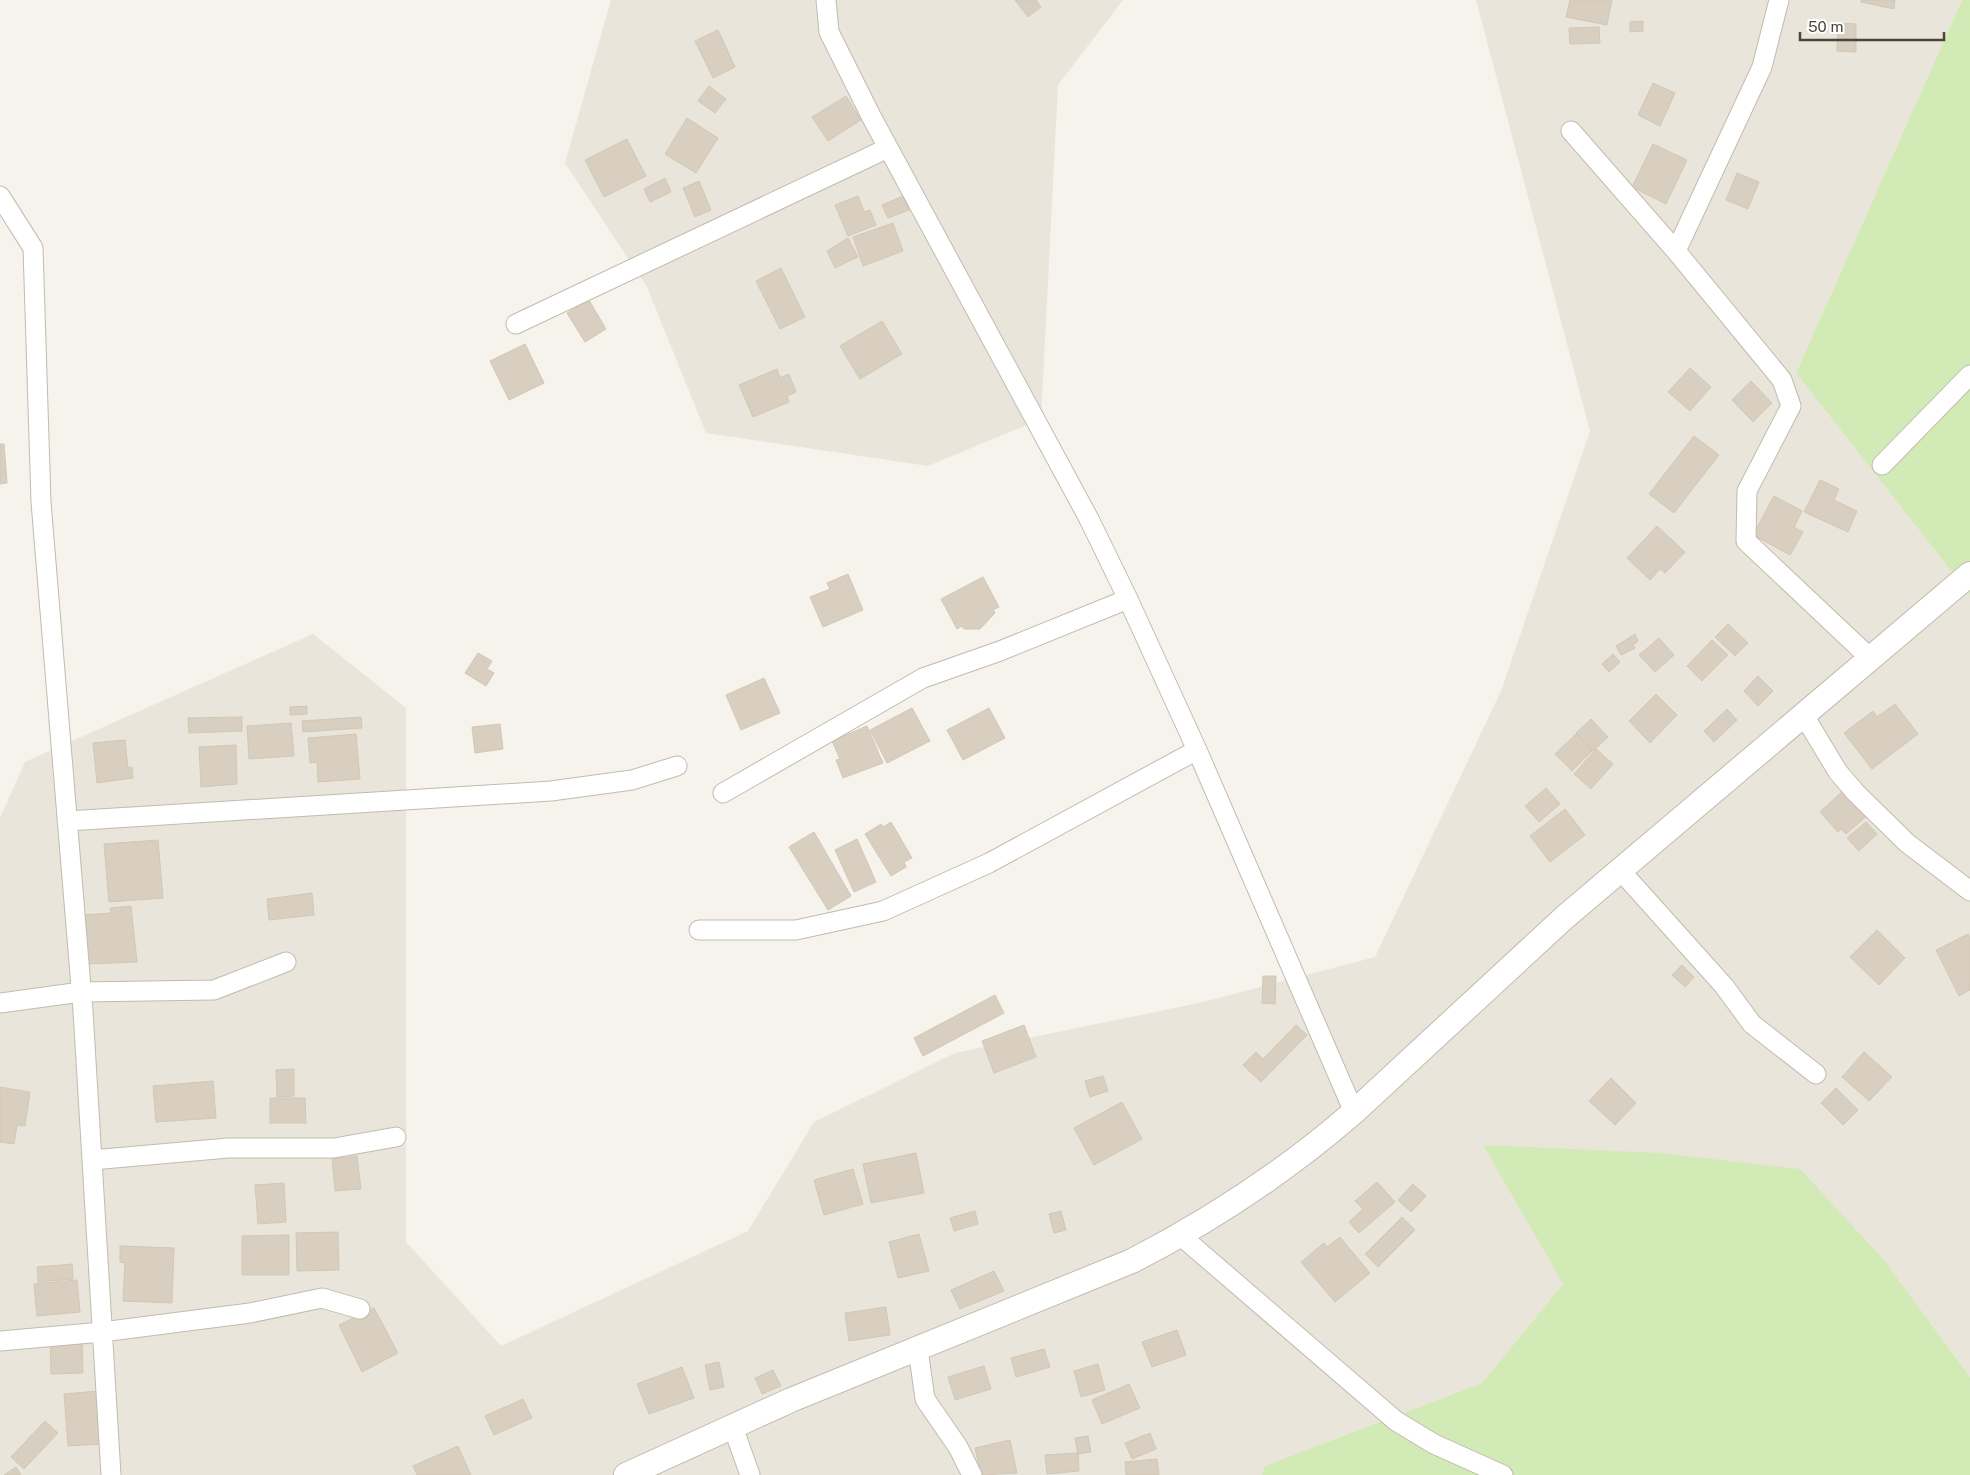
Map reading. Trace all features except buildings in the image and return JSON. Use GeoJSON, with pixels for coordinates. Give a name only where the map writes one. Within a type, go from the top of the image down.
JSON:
{"type":"FeatureCollection","features":[{"type":"Feature","properties":{"kind":"street"},"geometry":{"type":"LineString","coordinates":[[826,0],[829,32],[888,148],[1089,518],[1128,599],[1197,750],[1354,1112]]}},
{"type":"Feature","properties":{"kind":"street"},"geometry":{"type":"LineString","coordinates":[[1676,251],[1762,67],[1779,0]]}},
{"type":"Feature","properties":{"kind":"street"},"geometry":{"type":"LineString","coordinates":[[1571,131],[1676,251],[1782,380],[1791,406],[1747,491],[1746,541],[1870,658]]}},
{"type":"Feature","properties":{"kind":"street"},"geometry":{"type":"LineString","coordinates":[[516,324],[888,148]]}},
{"type":"Feature","properties":{"kind":"street"},"geometry":{"type":"LineString","coordinates":[[0,196],[33,248],[41,502],[81,992],[112,1475]]}},
{"type":"Feature","properties":{"kind":"street"},"geometry":{"type":"LineString","coordinates":[[1882,465],[1970,374]]}},
{"type":"Feature","properties":{"kind":"street"},"geometry":{"type":"LineString","coordinates":[[626,1475],[733,1426],[1132,1261],[1181,1236],[1268,1180],[1320,1141],[1354,1112],[1565,917],[1970,574]]}},
{"type":"Feature","properties":{"kind":"street"},"geometry":{"type":"LineString","coordinates":[[723,793],[923,678],[1000,651],[1128,599]]}},
{"type":"Feature","properties":{"kind":"street"},"geometry":{"type":"LineString","coordinates":[[1804,714],[1838,772],[1856,793],[1907,843],[1970,891]]}},
{"type":"Feature","properties":{"kind":"street"},"geometry":{"type":"LineString","coordinates":[[699,930],[796,930],[883,911],[989,863],[1197,750]]}},
{"type":"Feature","properties":{"kind":"street"},"geometry":{"type":"LineString","coordinates":[[67,821],[551,791],[632,780],[677,766]]}},
{"type":"Feature","properties":{"kind":"street"},"geometry":{"type":"LineString","coordinates":[[1620,870],[1724,986],[1752,1024],[1816,1074]]}},
{"type":"Feature","properties":{"kind":"street"},"geometry":{"type":"LineString","coordinates":[[0,1004],[81,992],[214,990],[286,962]]}},
{"type":"Feature","properties":{"kind":"street"},"geometry":{"type":"LineString","coordinates":[[92,1160],[228,1148],[334,1148],[396,1137]]}},
{"type":"Feature","properties":{"kind":"street"},"geometry":{"type":"LineString","coordinates":[[1181,1236],[1396,1421],[1434,1444],[1503,1475]]}},
{"type":"Feature","properties":{"kind":"street"},"geometry":{"type":"LineString","coordinates":[[0,1341],[102,1332],[250,1313],[322,1298],[360,1309]]}},
{"type":"Feature","properties":{"kind":"street"},"geometry":{"type":"LineString","coordinates":[[918,1349],[925,1399],[958,1448],[972,1475]]}},
{"type":"Feature","properties":{"kind":"street"},"geometry":{"type":"LineString","coordinates":[[733,1426],[750,1475]]}},
{"type":"Feature","properties":{"kind":"shaded area"},"geometry":{"type":"Polygon","coordinates":[[[611,0],[1123,0],[1058,85],[1041,419],[928,466],[706,433],[647,287],[565,163],[611,0]]]}},
{"type":"Feature","properties":{"kind":"shaded area"},"geometry":{"type":"Polygon","coordinates":[[[1476,0],[1962,0],[1796,373],[1970,595],[1970,1377],[1884,1260],[1484,1146],[1563,1284],[1482,1383],[1264,1466],[1262,1475],[0,1475],[0,818],[25,762],[313,634],[406,708],[406,1242],[501,1346],[748,1231],[814,1122],[955,1053],[1199,1003],[1375,957],[1501,691],[1590,431],[1476,0]]]}},
{"type":"Feature","properties":{"kind":"green space"},"geometry":{"type":"Polygon","coordinates":[[[1962,0],[1970,0],[1970,595],[1796,373],[1962,0]]]}},
{"type":"Feature","properties":{"kind":"green space"},"geometry":{"type":"Polygon","coordinates":[[[1483,1145],[1659,1153],[1800,1169],[1884,1260],[1970,1377],[1970,1475],[1262,1475],[1264,1466],[1482,1383],[1563,1284],[1483,1145]]]}}]}
